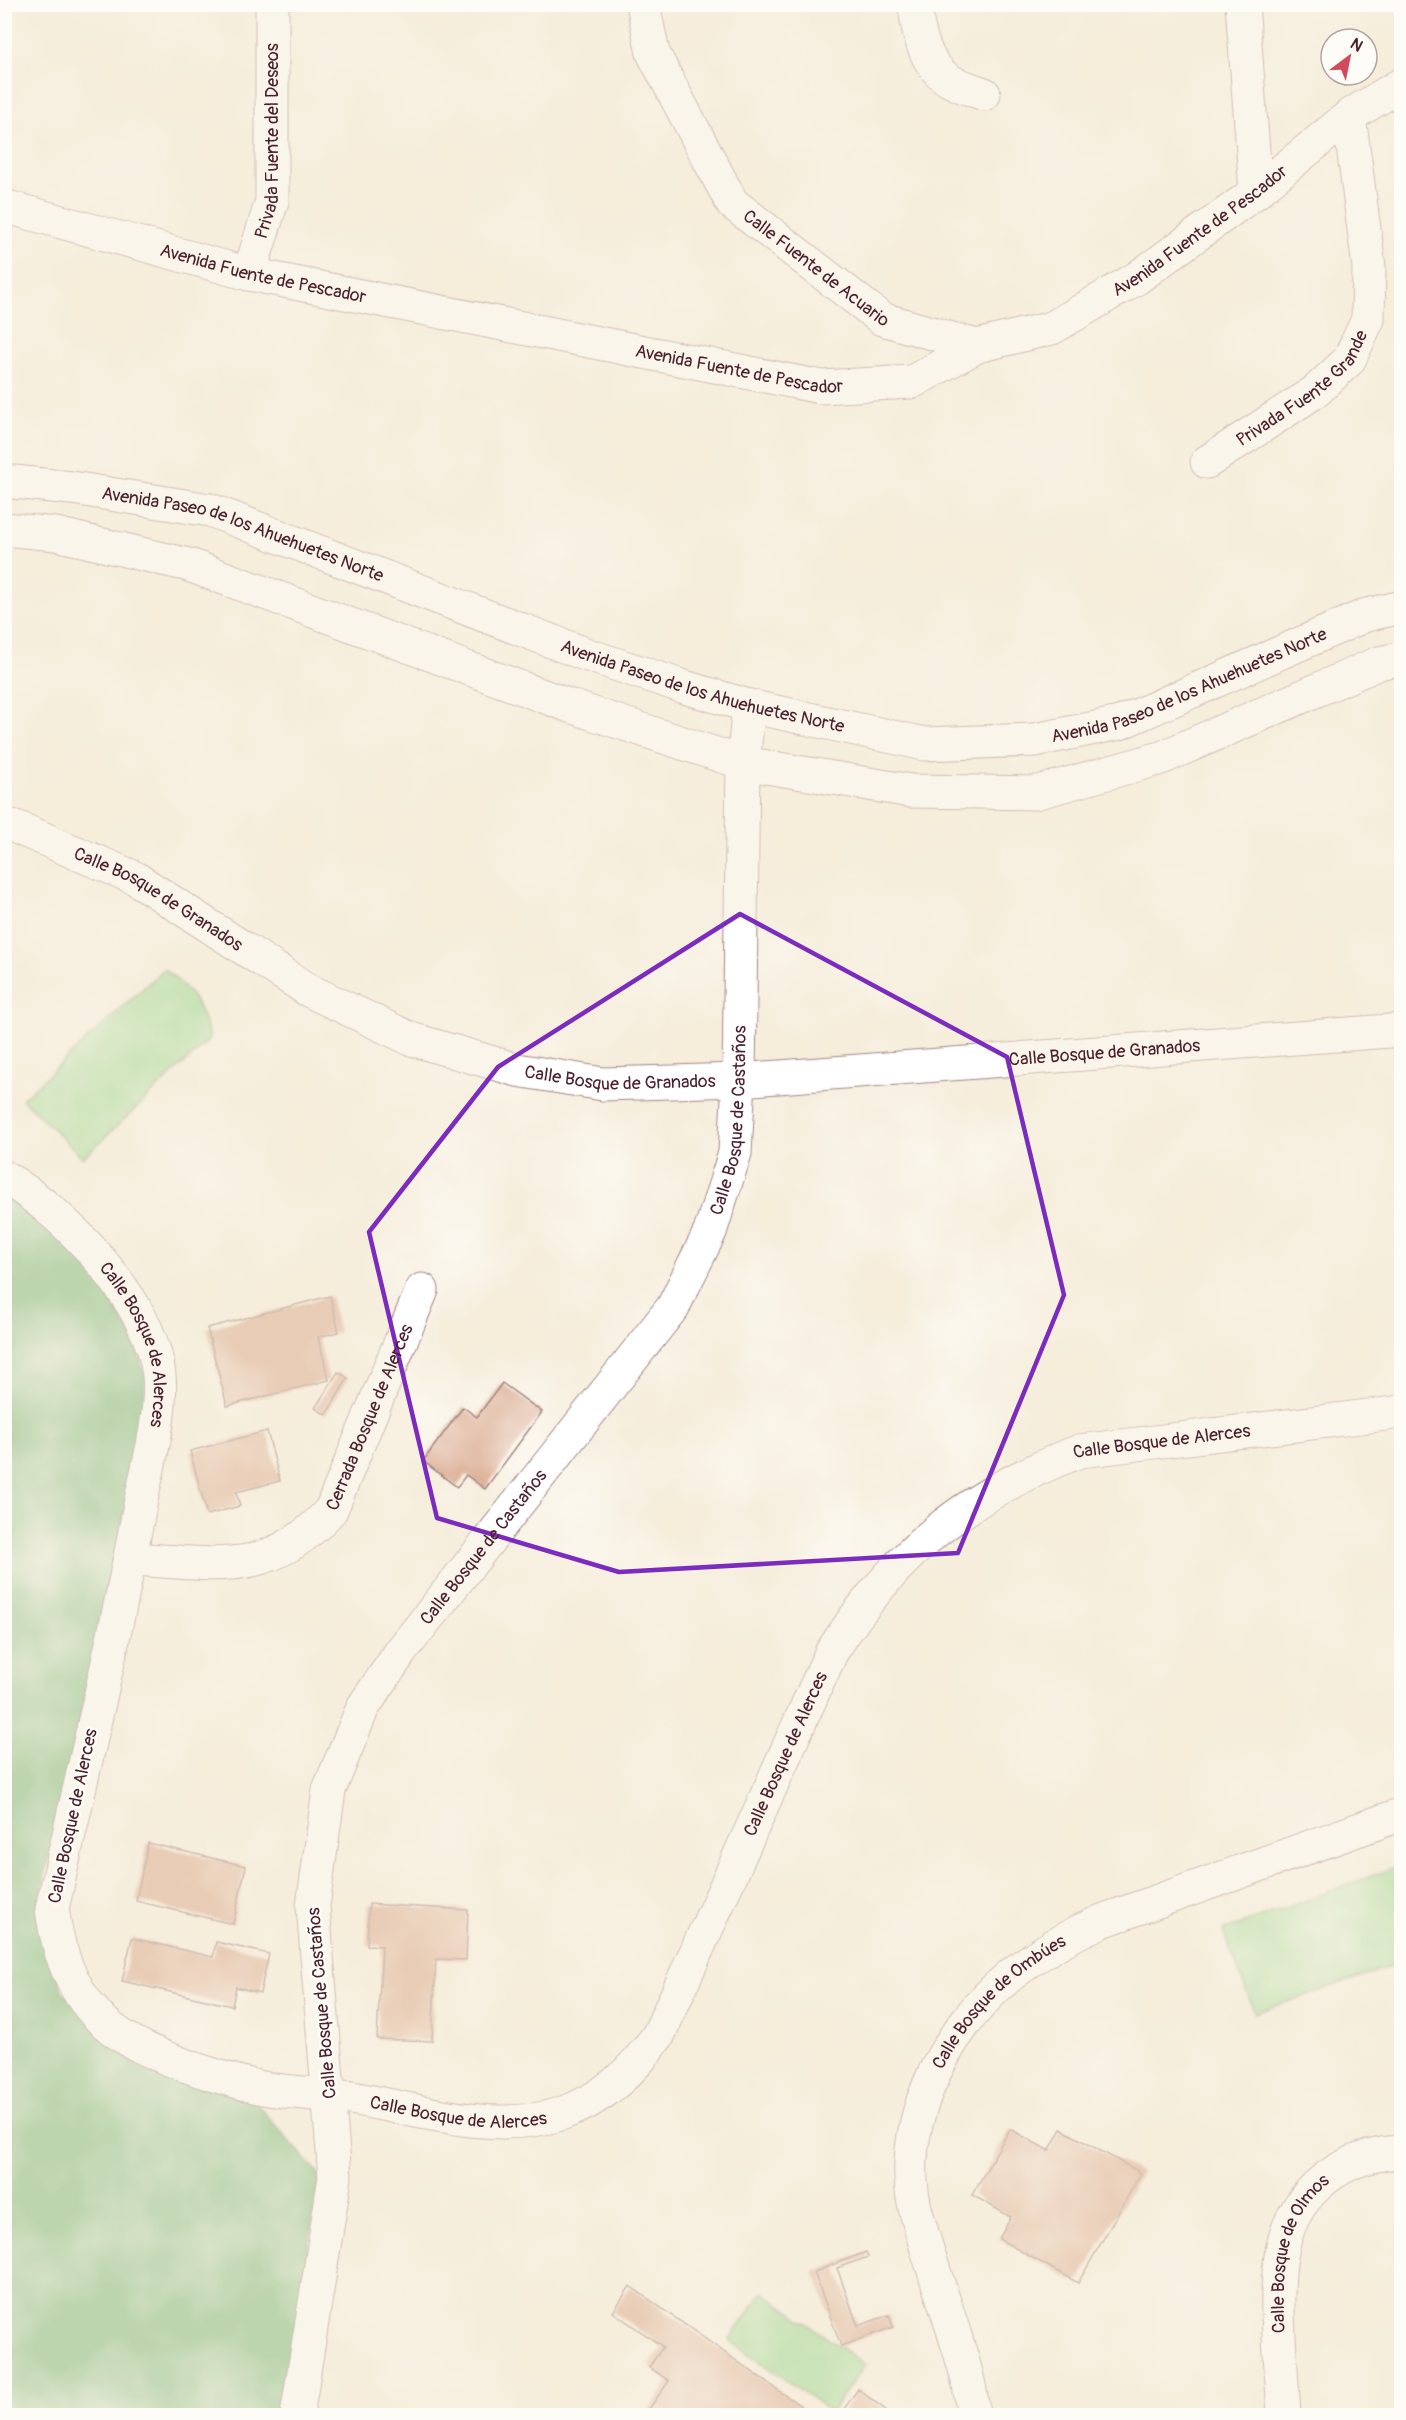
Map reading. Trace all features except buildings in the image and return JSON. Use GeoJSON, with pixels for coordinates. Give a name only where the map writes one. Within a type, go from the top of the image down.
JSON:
{"type":"FeatureCollection","features":[{"type":"Feature","properties":{"kind":"street","name":"Privada Fuente del Deseos"},"geometry":{"type":"LineString","coordinates":[[249,274],[272,201],[272,4]]}},
{"type":"Feature","properties":{"kind":"street","name":"Calle Fuente de Acuario"},"geometry":{"type":"LineString","coordinates":[[643,4],[652,53],[732,203],[882,319],[977,346]]}},
{"type":"Feature","properties":{"kind":"street"},"geometry":{"type":"LineString","coordinates":[[915,4],[916,22],[927,55],[947,79],[984,94]]}},
{"type":"Feature","properties":{"kind":"street"},"geometry":{"type":"LineString","coordinates":[[1242,4],[1257,192]]}},
{"type":"Feature","properties":{"kind":"street","name":"Avenida Fuente de Pescador"},"geometry":{"type":"LineString","coordinates":[[4,206],[249,274],[820,387],[912,382],[977,346],[1052,328],[1137,278],[1257,192],[1349,116],[1401,84]]}},
{"type":"Feature","properties":{"kind":"street","name":"Privada Fuente Grande"},"geometry":{"type":"LineString","coordinates":[[1207,462],[1316,391],[1349,360],[1368,319],[1370,267],[1349,116]]}},
{"type":"Feature","properties":{"kind":"street","name":"Avenida Paseo de los Ahuehuetes Norte"},"geometry":{"type":"LineString","coordinates":[[4,481],[72,488],[210,510],[585,654],[749,706],[925,744],[1035,740],[1120,723],[1366,615],[1401,607]]}},
{"type":"Feature","properties":{"kind":"street"},"geometry":{"type":"LineString","coordinates":[[4,529],[56,534],[189,565],[570,706],[743,763],[911,791],[1035,793],[1161,758],[1379,663],[1401,658]]}},
{"type":"Feature","properties":{"kind":"street","name":"Calle Bosque de Castaños"},"geometry":{"type":"LineString","coordinates":[[297,2415],[334,2177],[330,2094],[313,1906],[329,1790],[363,1707],[402,1650],[673,1307],[710,1232],[735,1153],[739,1080],[743,763],[749,706]]}},
{"type":"Feature","properties":{"kind":"street","name":"Calle Bosque de Granados"},"geometry":{"type":"LineString","coordinates":[[4,825],[16,827],[135,878],[308,990],[411,1039],[516,1070],[603,1084],[739,1080],[1401,1030]]}},
{"type":"Feature","properties":{"kind":"street","name":"Calle Bosque de Alerces"},"geometry":{"type":"LineString","coordinates":[[4,1176],[44,1205],[75,1232],[102,1263],[147,1332],[159,1375],[158,1412],[130,1559],[52,1909],[56,1936],[75,1986],[109,2027],[155,2054],[258,2087],[330,2094],[501,2122],[533,2121],[564,2113],[592,2100],[618,2082],[641,2060],[659,2034],[831,1653],[862,1606],[915,1547],[952,1517],[992,1490],[1035,1468],[1080,1451],[1401,1412]]}},
{"type":"Feature","properties":{"kind":"street","name":"Cerrada Bosque de Alerces"},"geometry":{"type":"LineString","coordinates":[[130,1559],[235,1564],[255,1561],[293,1545],[313,1530],[331,1510],[422,1290]]}},
{"type":"Feature","properties":{"kind":"street","name":"Calle Bosque de Ombúes"},"geometry":{"type":"LineString","coordinates":[[973,2415],[968,2379],[917,2218],[911,2184],[912,2150],[922,2101],[945,2055],[964,2026],[1010,1976],[1069,1935],[1102,1921],[1401,1814]]}},
{"type":"Feature","properties":{"kind":"street","name":"Calle Bosque de Olmos"},"geometry":{"type":"LineString","coordinates":[[1284,2415],[1279,2295],[1282,2248],[1288,2227],[1299,2206],[1313,2189],[1333,2172],[1357,2159],[1382,2153],[1401,2152]]}},
{"type":"Feature","properties":{"kind":"highlighted area"},"geometry":{"type":"Polygon","coordinates":[[[740,914],[1007,1057],[1064,1295],[958,1553],[619,1572],[437,1518],[369,1232],[498,1067],[740,914]]]}},
{"type":"Feature","properties":{"kind":"green space"},"geometry":{"type":"Polygon","coordinates":[[[164,969],[188,991],[194,1000],[210,1039],[83,1158],[22,1099],[164,969]]]}},
{"type":"Feature","properties":{"kind":"green space"},"geometry":{"type":"Polygon","coordinates":[[[4,1194],[35,1215],[91,1271],[134,1337],[145,1377],[144,1411],[116,1556],[38,1908],[63,1993],[254,2101],[320,2175],[282,2415],[5,2415],[4,1194]]]}},
{"type":"Feature","properties":{"kind":"green space"},"geometry":{"type":"Polygon","coordinates":[[[1401,1865],[1401,1963],[1255,2013],[1223,1931],[1401,1865]]]}},
{"type":"Feature","properties":{"kind":"green space"},"geometry":{"type":"Polygon","coordinates":[[[763,2292],[865,2365],[831,2412],[729,2340],[763,2292]]]}}]}
